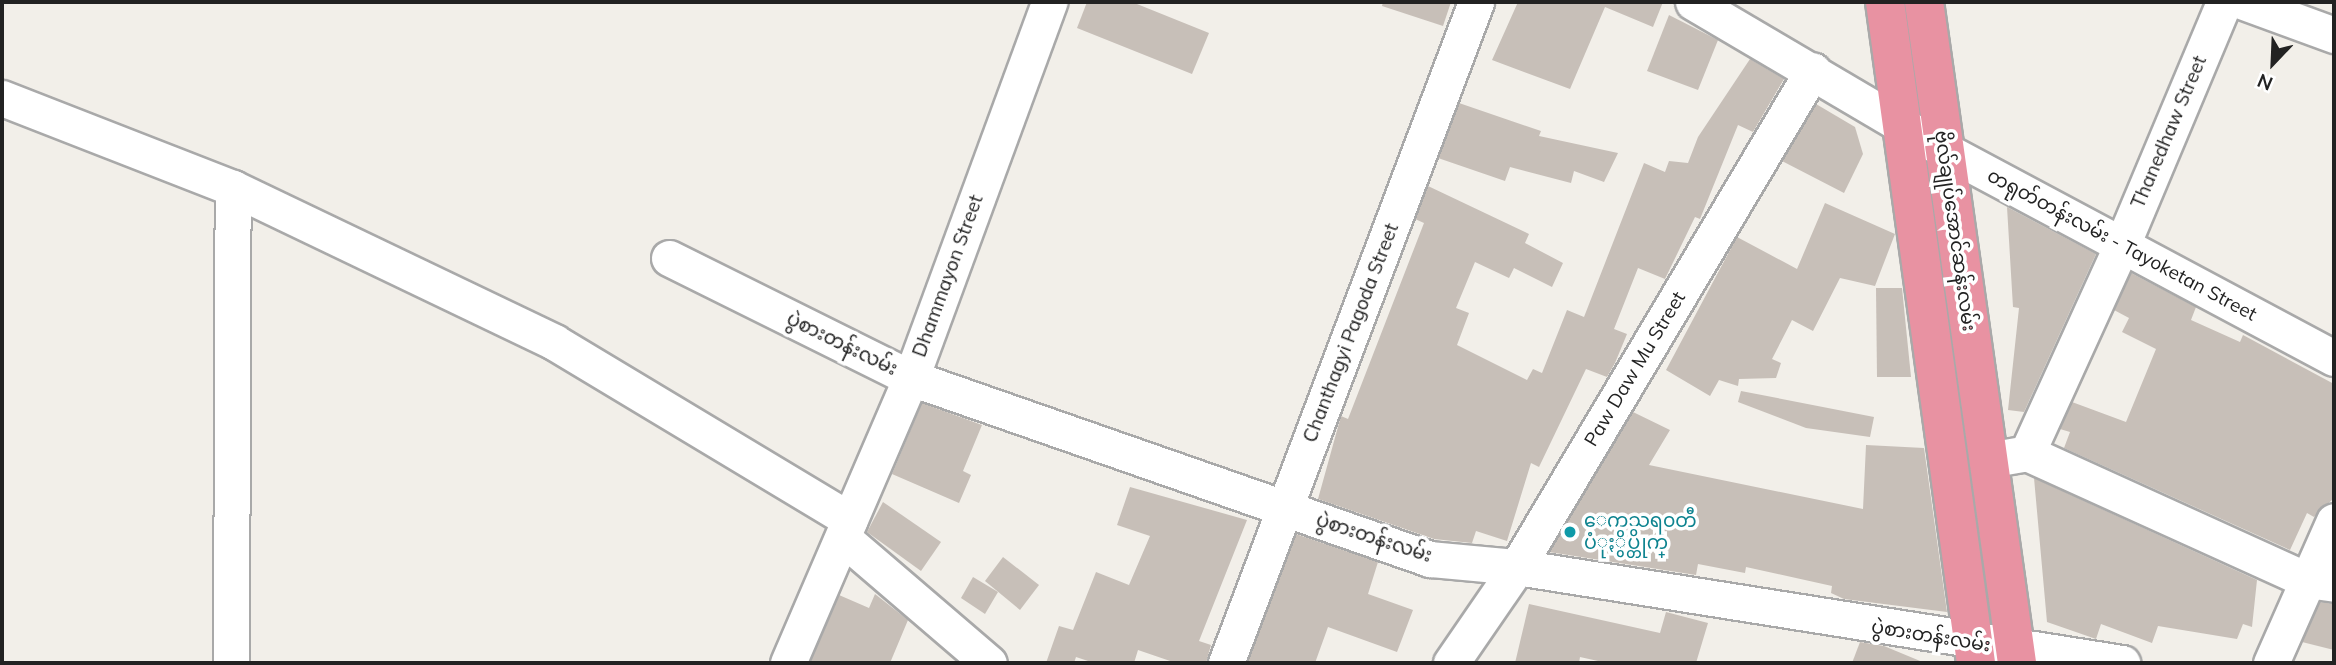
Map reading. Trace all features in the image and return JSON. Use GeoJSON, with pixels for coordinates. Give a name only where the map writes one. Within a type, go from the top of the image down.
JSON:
{"type":"FeatureCollection","features":[{"type":"Feature","properties":{"kind":"highway","name":"ဗိုလ်ချုပ်အောင်ဆန်းလမ်း"},"geometry":{"type":"LineString","coordinates":[[1885,2],[1905,126],[1968,456]]}},
{"type":"Feature","properties":{"kind":"highway","name":"ဗိုလ်ချုပ်အောင်ဆန်းလမ်း"},"geometry":{"type":"LineString","coordinates":[[1924,2],[1944,150],[1968,456]]}},
{"type":"Feature","properties":{"kind":"highway"},"geometry":{"type":"LineString","coordinates":[[1968,456],[1975,653]]}},
{"type":"Feature","properties":{"kind":"highway"},"geometry":{"type":"LineString","coordinates":[[1968,456],[2015,655]]}},
{"type":"Feature","properties":{"kind":"street","name":"Dhammayon Street"},"geometry":{"type":"LineString","coordinates":[[788,663],[911,378],[1049,2]]}},
{"type":"Feature","properties":{"kind":"street","name":"Chanthagyi Pagoda Street"},"geometry":{"type":"LineString","coordinates":[[1226,663],[1476,2]]}},
{"type":"Feature","properties":{"kind":"street","name":"တရုတ်တန်းလမ်း - Tayoketan Street"},"geometry":{"type":"LineString","coordinates":[[1693,2],[1813,70],[1944,150],[2334,358]]}},
{"type":"Feature","properties":{"kind":"street","name":"Thanedhaw Street"},"geometry":{"type":"LineString","coordinates":[[2027,453],[2122,245],[2224,2]]}},
{"type":"Feature","properties":{"kind":"street"},"geometry":{"type":"LineString","coordinates":[[2244,2],[2334,36]]}},
{"type":"Feature","properties":{"kind":"street","name":"Paw Daw Mu Street"},"geometry":{"type":"LineString","coordinates":[[1451,663],[1517,567],[1813,70]]}},
{"type":"Feature","properties":{"kind":"street"},"geometry":{"type":"LineString","coordinates":[[2,98],[233,188],[554,342],[847,529],[989,663]]}},
{"type":"Feature","properties":{"kind":"street"},"geometry":{"type":"LineString","coordinates":[[231,663],[233,188]]}},
{"type":"Feature","properties":{"kind":"street","name":"ပွဲစားတန်းလမ်း"},"geometry":{"type":"LineString","coordinates":[[669,258],[911,378],[1430,559],[1517,567],[1975,653],[2122,663]]}},
{"type":"Feature","properties":{"kind":"street"},"geometry":{"type":"LineString","coordinates":[[1968,456],[2027,453],[2321,582]]}},
{"type":"Feature","properties":{"kind":"street"},"geometry":{"type":"LineString","coordinates":[[2271,663],[2321,582],[2334,521]]}},
{"type":"Feature","properties":{"kind":"building"},"geometry":{"type":"Polygon","coordinates":[[[1087,2],[1132,2],[1209,33],[1192,74],[1077,28],[1087,2]]]}},
{"type":"Feature","properties":{"kind":"building"},"geometry":{"type":"Polygon","coordinates":[[[1383,2],[1451,2],[1443,26],[1382,6],[1383,2]]]}},
{"type":"Feature","properties":{"kind":"building"},"geometry":{"type":"Polygon","coordinates":[[[1518,2],[1663,2],[1653,27],[1605,7],[1570,89],[1492,60],[1518,2]]]}},
{"type":"Feature","properties":{"kind":"building"},"geometry":{"type":"Polygon","coordinates":[[[1669,15],[1718,40],[1698,90],[1647,71],[1669,15]]]}},
{"type":"Feature","properties":{"kind":"building"},"geometry":{"type":"Polygon","coordinates":[[[1750,59],[1784,79],[1753,132],[1738,125],[1700,219],[1695,217],[1665,279],[1638,268],[1614,329],[1627,334],[1615,363],[1607,377],[1586,369],[1539,467],[1531,463],[1507,541],[1476,531],[1472,543],[1434,539],[1318,499],[1341,416],[1348,419],[1424,223],[1415,219],[1428,186],[1529,234],[1525,243],[1563,263],[1552,287],[1514,268],[1509,278],[1475,262],[1456,308],[1469,313],[1457,345],[1527,380],[1533,369],[1542,373],[1567,310],[1584,317],[1644,163],[1665,172],[1669,161],[1688,163],[1698,137],[1750,59]]]}},
{"type":"Feature","properties":{"kind":"building"},"geometry":{"type":"Polygon","coordinates":[[[1459,103],[1541,131],[1539,136],[1618,153],[1604,182],[1574,171],[1571,183],[1510,167],[1505,181],[1438,158],[1459,103]]]}},
{"type":"Feature","properties":{"kind":"building"},"geometry":{"type":"Polygon","coordinates":[[[1816,104],[1855,127],[1863,154],[1844,193],[1782,161],[1816,104]]]}},
{"type":"Feature","properties":{"kind":"building"},"geometry":{"type":"Polygon","coordinates":[[[1825,203],[1895,234],[1875,286],[1840,278],[1813,331],[1792,320],[1772,359],[1781,363],[1776,378],[1739,379],[1738,386],[1719,380],[1710,396],[1666,370],[1737,237],[1797,269],[1825,203]]]}},
{"type":"Feature","properties":{"kind":"building"},"geometry":{"type":"Polygon","coordinates":[[[2007,207],[2096,254],[2024,412],[2008,410],[2019,308],[2013,307],[2007,207]]]}},
{"type":"Feature","properties":{"kind":"building"},"geometry":{"type":"Polygon","coordinates":[[[2131,273],[2196,307],[2191,320],[2240,342],[2243,335],[2334,384],[2334,498],[2314,517],[2307,513],[2290,550],[2064,448],[2070,432],[2060,429],[2072,402],[2126,422],[2156,349],[2122,332],[2129,318],[2114,310],[2131,273]]]}},
{"type":"Feature","properties":{"kind":"building"},"geometry":{"type":"Polygon","coordinates":[[[1876,288],[1902,288],[1911,377],[1877,377],[1876,288]]]}},
{"type":"Feature","properties":{"kind":"building"},"geometry":{"type":"Polygon","coordinates":[[[1741,391],[1874,417],[1870,437],[1806,428],[1738,402],[1741,391]]]}},
{"type":"Feature","properties":{"kind":"building"},"geometry":{"type":"Polygon","coordinates":[[[922,403],[982,425],[963,471],[971,475],[959,503],[892,474],[922,403]]]}},
{"type":"Feature","properties":{"kind":"building"},"geometry":{"type":"Polygon","coordinates":[[[1633,412],[1670,430],[1649,465],[1863,509],[1866,445],[1924,448],[1947,612],[1844,599],[1831,593],[1832,586],[1746,567],[1745,573],[1698,564],[1696,575],[1549,552],[1633,412]]]}},
{"type":"Feature","properties":{"kind":"building"},"geometry":{"type":"Polygon","coordinates":[[[2034,478],[2257,580],[2252,627],[2243,624],[2237,639],[2158,626],[2152,643],[2101,624],[2096,639],[2047,622],[2034,478]]]}},
{"type":"Feature","properties":{"kind":"building"},"geometry":{"type":"Polygon","coordinates":[[[1130,487],[1247,520],[1199,641],[1211,645],[1206,663],[1176,663],[1138,650],[1134,663],[1094,663],[1076,657],[1074,663],[1046,663],[1059,626],[1073,630],[1096,572],[1129,585],[1150,536],[1117,525],[1130,487]]]}},
{"type":"Feature","properties":{"kind":"building"},"geometry":{"type":"Polygon","coordinates":[[[883,502],[941,542],[921,571],[867,532],[883,502]]]}},
{"type":"Feature","properties":{"kind":"building"},"geometry":{"type":"Polygon","coordinates":[[[1296,534],[1378,562],[1368,594],[1413,610],[1397,652],[1328,627],[1315,663],[1247,663],[1296,534]]]}},
{"type":"Feature","properties":{"kind":"building"},"geometry":{"type":"Polygon","coordinates":[[[1003,557],[1039,585],[1020,610],[985,581],[1003,557]]]}},
{"type":"Feature","properties":{"kind":"building"},"geometry":{"type":"Polygon","coordinates":[[[973,577],[998,592],[985,614],[961,598],[973,577]]]}},
{"type":"Feature","properties":{"kind":"building"},"geometry":{"type":"Polygon","coordinates":[[[875,594],[908,620],[890,663],[810,663],[839,595],[869,608],[875,594]]]}},
{"type":"Feature","properties":{"kind":"building"},"geometry":{"type":"Polygon","coordinates":[[[2320,602],[2334,604],[2334,650],[2302,642],[2320,602]]]}},
{"type":"Feature","properties":{"kind":"building"},"geometry":{"type":"Polygon","coordinates":[[[1529,604],[1660,633],[1666,612],[1708,623],[1696,663],[1607,663],[1580,657],[1579,663],[1515,663],[1529,604]]]}},
{"type":"Feature","properties":{"kind":"building"},"geometry":{"type":"Polygon","coordinates":[[[1860,642],[1884,646],[1925,663],[1852,663],[1860,642]]]}},
{"type":"Feature","properties":{"kind":"place","name":"ေကသရ၀တီ ပံုႏွိပ္တိုက္"},"geometry":{"type":"Point","coordinates":[1570,532]}}]}
